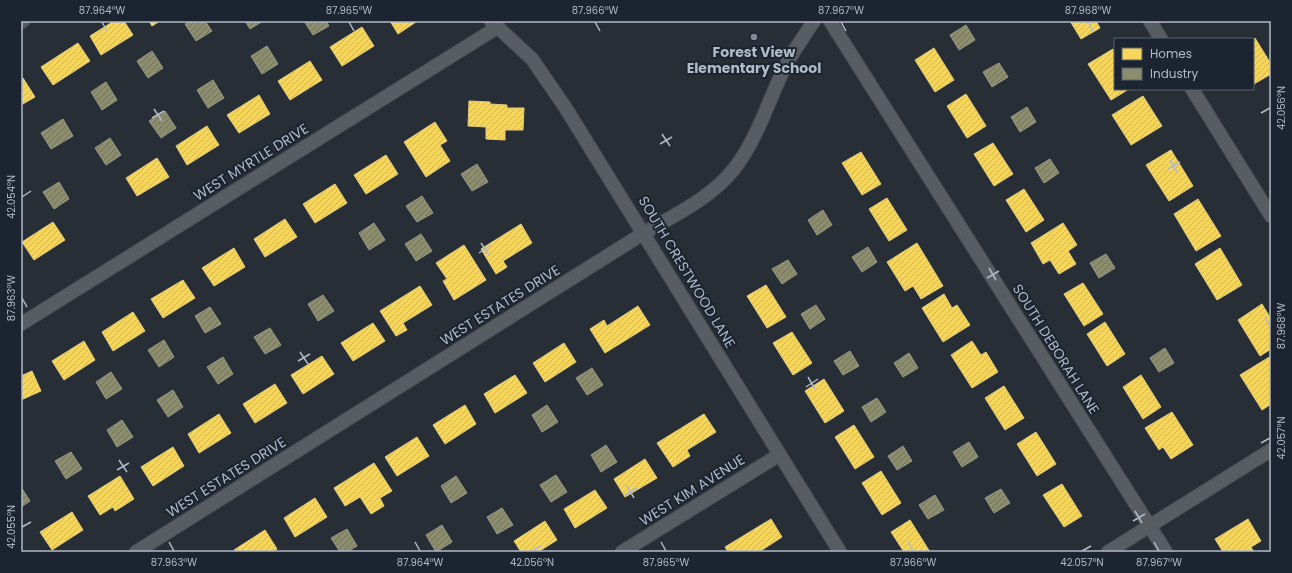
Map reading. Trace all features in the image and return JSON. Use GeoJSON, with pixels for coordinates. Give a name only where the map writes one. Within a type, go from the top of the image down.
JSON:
{"type":"FeatureCollection","features":[{"type":"Feature","properties":{"kind":"street","name":"WEST ESTATES DRIVE"},"geometry":{"type":"LineString","coordinates":[[136,552],[644,233],[698,202],[734,169],[754,136],[783,71],[814,21]]}},
{"type":"Feature","properties":{"kind":"street","name":"SOUTH DEBORAH LANE"},"geometry":{"type":"LineString","coordinates":[[830,21],[1166,552]]}},
{"type":"Feature","properties":{"kind":"street"},"geometry":{"type":"LineString","coordinates":[[1150,21],[1160,38]]}},
{"type":"Feature","properties":{"kind":"street","name":"SOUTH CRESTWOOD LANE"},"geometry":{"type":"LineString","coordinates":[[495,24],[532,59],[565,107],[840,552]]}},
{"type":"Feature","properties":{"kind":"street","name":"WEST MYRTLE DRIVE"},"geometry":{"type":"LineString","coordinates":[[21,324],[495,24]]}},
{"type":"Feature","properties":{"kind":"street"},"geometry":{"type":"LineString","coordinates":[[1193,90],[1271,216]]}},
{"type":"Feature","properties":{"kind":"street"},"geometry":{"type":"LineString","coordinates":[[1108,552],[1271,450]]}},
{"type":"Feature","properties":{"kind":"street","name":"WEST KIM AVENUE"},"geometry":{"type":"LineString","coordinates":[[622,552],[779,455]]}},
{"type":"Feature","properties":{"kind":"building: Homes"},"geometry":{"type":"Polygon","coordinates":[[[114,21],[124,21],[133,35],[101,55],[90,36],[114,21]]]}},
{"type":"Feature","properties":{"kind":"building: Homes"},"geometry":{"type":"Polygon","coordinates":[[[149,21],[160,21],[152,26],[149,21]]]}},
{"type":"Feature","properties":{"kind":"building: Homes"},"geometry":{"type":"Polygon","coordinates":[[[390,21],[415,21],[416,22],[398,34],[390,21]]]}},
{"type":"Feature","properties":{"kind":"building: Homes"},"geometry":{"type":"Polygon","coordinates":[[[1070,21],[1096,21],[1100,28],[1081,39],[1070,21]]]}},
{"type":"Feature","properties":{"kind":"building: Homes"},"geometry":{"type":"Polygon","coordinates":[[[362,27],[374,46],[342,66],[330,47],[362,27]]]}},
{"type":"Feature","properties":{"kind":"building: Homes"},"geometry":{"type":"Polygon","coordinates":[[[1255,38],[1271,64],[1271,74],[1254,84],[1255,38]]]}},
{"type":"Feature","properties":{"kind":"building: Homes"},"geometry":{"type":"Polygon","coordinates":[[[78,43],[90,61],[53,85],[41,67],[78,43]]]}},
{"type":"Feature","properties":{"kind":"building: Homes"},"geometry":{"type":"Polygon","coordinates":[[[934,48],[954,80],[935,92],[915,60],[934,48]]]}},
{"type":"Feature","properties":{"kind":"building: Homes"},"geometry":{"type":"Polygon","coordinates":[[[1113,49],[1114,90],[1127,90],[1111,100],[1088,64],[1113,49]]]}},
{"type":"Feature","properties":{"kind":"building: Homes"},"geometry":{"type":"Polygon","coordinates":[[[310,61],[322,80],[290,100],[278,81],[310,61]]]}},
{"type":"Feature","properties":{"kind":"building: Homes"},"geometry":{"type":"Polygon","coordinates":[[[23,78],[35,97],[21,105],[21,79],[23,78]]]}},
{"type":"Feature","properties":{"kind":"building: Homes"},"geometry":{"type":"Polygon","coordinates":[[[966,94],[986,126],[967,138],[947,106],[966,94]]]}},
{"type":"Feature","properties":{"kind":"building: Homes"},"geometry":{"type":"Polygon","coordinates":[[[259,95],[270,114],[239,133],[227,115],[259,95]]]}},
{"type":"Feature","properties":{"kind":"building: Homes"},"geometry":{"type":"Polygon","coordinates":[[[1143,96],[1162,126],[1131,145],[1112,115],[1143,96]]]}},
{"type":"Feature","properties":{"kind":"building: Homes"},"geometry":{"type":"Polygon","coordinates":[[[469,101],[490,102],[490,104],[507,105],[507,108],[524,108],[523,130],[505,130],[505,140],[486,139],[486,127],[468,126],[469,101]]]}},
{"type":"Feature","properties":{"kind":"building: Homes"},"geometry":{"type":"Polygon","coordinates":[[[435,122],[447,141],[440,145],[450,161],[426,177],[404,142],[435,122]]]}},
{"type":"Feature","properties":{"kind":"building: Homes"},"geometry":{"type":"Polygon","coordinates":[[[207,126],[219,145],[187,165],[176,146],[207,126]]]}},
{"type":"Feature","properties":{"kind":"building: Homes"},"geometry":{"type":"Polygon","coordinates":[[[993,143],[1013,174],[994,186],[974,154],[993,143]]]}},
{"type":"Feature","properties":{"kind":"building: Homes"},"geometry":{"type":"Polygon","coordinates":[[[1171,150],[1193,186],[1169,201],[1146,165],[1171,150]]]}},
{"type":"Feature","properties":{"kind":"building: Homes"},"geometry":{"type":"Polygon","coordinates":[[[861,152],[881,184],[862,195],[842,163],[861,152]]]}},
{"type":"Feature","properties":{"kind":"building: Homes"},"geometry":{"type":"Polygon","coordinates":[[[386,155],[398,174],[366,194],[354,175],[386,155]]]}},
{"type":"Feature","properties":{"kind":"building: Homes"},"geometry":{"type":"Polygon","coordinates":[[[157,158],[169,177],[137,196],[126,178],[157,158]]]}},
{"type":"Feature","properties":{"kind":"building: Homes"},"geometry":{"type":"Polygon","coordinates":[[[335,184],[347,203],[315,223],[303,204],[335,184]]]}},
{"type":"Feature","properties":{"kind":"building: Homes"},"geometry":{"type":"Polygon","coordinates":[[[1024,189],[1044,220],[1026,232],[1006,200],[1024,189]]]}},
{"type":"Feature","properties":{"kind":"building: Homes"},"geometry":{"type":"Polygon","coordinates":[[[887,198],[907,230],[889,241],[869,209],[887,198]]]}},
{"type":"Feature","properties":{"kind":"building: Homes"},"geometry":{"type":"Polygon","coordinates":[[[1198,199],[1221,236],[1196,251],[1174,214],[1198,199]]]}},
{"type":"Feature","properties":{"kind":"building: Homes"},"geometry":{"type":"Polygon","coordinates":[[[285,219],[297,237],[265,257],[254,239],[285,219]]]}},
{"type":"Feature","properties":{"kind":"building: Homes"},"geometry":{"type":"Polygon","coordinates":[[[53,222],[65,240],[34,260],[22,242],[53,222]]]}},
{"type":"Feature","properties":{"kind":"building: Homes"},"geometry":{"type":"Polygon","coordinates":[[[1063,223],[1077,245],[1068,251],[1076,264],[1059,274],[1050,260],[1043,264],[1031,243],[1063,223]]]}},
{"type":"Feature","properties":{"kind":"building: Homes"},"geometry":{"type":"Polygon","coordinates":[[[521,224],[532,243],[503,261],[507,267],[496,274],[481,249],[521,224]]]}},
{"type":"Feature","properties":{"kind":"building: Homes"},"geometry":{"type":"Polygon","coordinates":[[[917,243],[943,286],[921,299],[913,286],[905,291],[887,262],[917,243]]]}},
{"type":"Feature","properties":{"kind":"building: Homes"},"geometry":{"type":"Polygon","coordinates":[[[464,245],[486,280],[454,300],[443,281],[447,279],[436,263],[464,245]]]}},
{"type":"Feature","properties":{"kind":"building: Homes"},"geometry":{"type":"Polygon","coordinates":[[[234,248],[245,267],[214,286],[202,268],[234,248]]]}},
{"type":"Feature","properties":{"kind":"building: Homes"},"geometry":{"type":"Polygon","coordinates":[[[1220,248],[1242,285],[1217,300],[1195,264],[1220,248]]]}},
{"type":"Feature","properties":{"kind":"building: Homes"},"geometry":{"type":"Polygon","coordinates":[[[183,280],[195,298],[163,318],[151,299],[183,280]]]}},
{"type":"Feature","properties":{"kind":"building: Homes"},"geometry":{"type":"Polygon","coordinates":[[[1083,283],[1103,314],[1084,326],[1064,294],[1083,283]]]}},
{"type":"Feature","properties":{"kind":"building: Homes"},"geometry":{"type":"Polygon","coordinates":[[[766,285],[786,317],[767,328],[747,296],[766,285]]]}},
{"type":"Feature","properties":{"kind":"building: Homes"},"geometry":{"type":"Polygon","coordinates":[[[420,286],[432,305],[403,323],[407,330],[396,336],[380,311],[420,286]]]}},
{"type":"Feature","properties":{"kind":"building: Homes"},"geometry":{"type":"Polygon","coordinates":[[[944,294],[952,308],[957,305],[970,325],[943,342],[922,308],[944,294]]]}},
{"type":"Feature","properties":{"kind":"building: Homes"},"geometry":{"type":"Polygon","coordinates":[[[1262,304],[1271,319],[1271,349],[1260,356],[1238,320],[1262,304]]]}},
{"type":"Feature","properties":{"kind":"building: Homes"},"geometry":{"type":"Polygon","coordinates":[[[638,306],[650,325],[605,353],[590,329],[604,320],[607,326],[638,306]]]}},
{"type":"Feature","properties":{"kind":"building: Homes"},"geometry":{"type":"Polygon","coordinates":[[[133,312],[145,331],[113,351],[102,332],[133,312]]]}},
{"type":"Feature","properties":{"kind":"building: Homes"},"geometry":{"type":"Polygon","coordinates":[[[1105,322],[1125,354],[1107,366],[1087,334],[1105,322]]]}},
{"type":"Feature","properties":{"kind":"building: Homes"},"geometry":{"type":"Polygon","coordinates":[[[373,323],[385,341],[353,361],[341,343],[373,323]]]}},
{"type":"Feature","properties":{"kind":"building: Homes"},"geometry":{"type":"Polygon","coordinates":[[[792,332],[812,363],[793,375],[773,343],[792,332]]]}},
{"type":"Feature","properties":{"kind":"building: Homes"},"geometry":{"type":"Polygon","coordinates":[[[84,341],[95,360],[64,380],[52,361],[84,341]]]}},
{"type":"Feature","properties":{"kind":"building: Homes"},"geometry":{"type":"Polygon","coordinates":[[[972,341],[981,355],[986,352],[998,372],[972,388],[951,355],[972,341]]]}},
{"type":"Feature","properties":{"kind":"building: Homes"},"geometry":{"type":"Polygon","coordinates":[[[564,343],[576,362],[545,382],[533,363],[564,343]]]}},
{"type":"Feature","properties":{"kind":"building: Homes"},"geometry":{"type":"Polygon","coordinates":[[[322,356],[334,374],[303,394],[291,375],[322,356]]]}},
{"type":"Feature","properties":{"kind":"building: Homes"},"geometry":{"type":"Polygon","coordinates":[[[1271,356],[1271,404],[1262,410],[1240,375],[1271,356]]]}},
{"type":"Feature","properties":{"kind":"building: Homes"},"geometry":{"type":"Polygon","coordinates":[[[32,371],[41,391],[21,400],[21,376],[32,371]]]}},
{"type":"Feature","properties":{"kind":"building: Homes"},"geometry":{"type":"Polygon","coordinates":[[[515,375],[527,393],[495,413],[484,394],[515,375]]]}},
{"type":"Feature","properties":{"kind":"building: Homes"},"geometry":{"type":"Polygon","coordinates":[[[1141,375],[1161,407],[1143,419],[1123,387],[1141,375]]]}},
{"type":"Feature","properties":{"kind":"building: Homes"},"geometry":{"type":"Polygon","coordinates":[[[824,379],[844,411],[825,423],[805,391],[824,379]]]}},
{"type":"Feature","properties":{"kind":"building: Homes"},"geometry":{"type":"Polygon","coordinates":[[[275,384],[287,403],[255,423],[243,404],[275,384]]]}},
{"type":"Feature","properties":{"kind":"building: Homes"},"geometry":{"type":"Polygon","coordinates":[[[1004,386],[1024,418],[1005,430],[985,398],[1004,386]]]}},
{"type":"Feature","properties":{"kind":"building: Homes"},"geometry":{"type":"Polygon","coordinates":[[[465,405],[476,424],[445,444],[433,425],[465,405]]]}},
{"type":"Feature","properties":{"kind":"building: Homes"},"geometry":{"type":"Polygon","coordinates":[[[1172,412],[1193,445],[1171,459],[1163,447],[1159,450],[1145,428],[1172,412]]]}},
{"type":"Feature","properties":{"kind":"building: Homes"},"geometry":{"type":"Polygon","coordinates":[[[219,414],[231,433],[199,453],[188,434],[219,414]]]}},
{"type":"Feature","properties":{"kind":"building: Homes"},"geometry":{"type":"Polygon","coordinates":[[[704,414],[716,432],[687,450],[690,456],[673,467],[657,443],[704,414]]]}},
{"type":"Feature","properties":{"kind":"building: Homes"},"geometry":{"type":"Polygon","coordinates":[[[854,425],[874,457],[855,469],[835,437],[854,425]]]}},
{"type":"Feature","properties":{"kind":"building: Homes"},"geometry":{"type":"Polygon","coordinates":[[[1036,432],[1056,464],[1037,476],[1017,444],[1036,432]]]}},
{"type":"Feature","properties":{"kind":"building: Homes"},"geometry":{"type":"Polygon","coordinates":[[[417,437],[429,456],[397,476],[385,457],[417,437]]]}},
{"type":"Feature","properties":{"kind":"building: Homes"},"geometry":{"type":"Polygon","coordinates":[[[173,447],[184,466],[153,486],[141,467],[173,447]]]}},
{"type":"Feature","properties":{"kind":"building: Homes"},"geometry":{"type":"Polygon","coordinates":[[[645,459],[657,478],[625,497],[614,479],[645,459]]]}},
{"type":"Feature","properties":{"kind":"building: Homes"},"geometry":{"type":"Polygon","coordinates":[[[374,463],[392,491],[380,498],[384,506],[371,514],[360,497],[345,506],[334,488],[374,463]]]}},
{"type":"Feature","properties":{"kind":"building: Homes"},"geometry":{"type":"Polygon","coordinates":[[[881,471],[901,503],[882,515],[862,483],[881,471]]]}},
{"type":"Feature","properties":{"kind":"building: Homes"},"geometry":{"type":"Polygon","coordinates":[[[120,476],[134,499],[115,511],[113,507],[100,515],[88,496],[120,476]]]}},
{"type":"Feature","properties":{"kind":"building: Homes"},"geometry":{"type":"Polygon","coordinates":[[[1062,484],[1082,516],[1064,527],[1043,495],[1062,484]]]}},
{"type":"Feature","properties":{"kind":"building: Homes"},"geometry":{"type":"Polygon","coordinates":[[[595,490],[607,508],[575,528],[564,509],[595,490]]]}},
{"type":"Feature","properties":{"kind":"building: Homes"},"geometry":{"type":"Polygon","coordinates":[[[315,498],[327,517],[295,537],[284,518],[315,498]]]}},
{"type":"Feature","properties":{"kind":"building: Homes"},"geometry":{"type":"Polygon","coordinates":[[[72,512],[83,530],[52,550],[40,532],[72,512]]]}},
{"type":"Feature","properties":{"kind":"building: Homes"},"geometry":{"type":"Polygon","coordinates":[[[771,519],[782,537],[759,552],[728,552],[725,547],[771,519]]]}},
{"type":"Feature","properties":{"kind":"building: Homes"},"geometry":{"type":"Polygon","coordinates":[[[1248,519],[1261,541],[1251,547],[1254,552],[1223,552],[1215,539],[1248,519]]]}},
{"type":"Feature","properties":{"kind":"building: Homes"},"geometry":{"type":"Polygon","coordinates":[[[910,520],[930,552],[904,552],[891,532],[910,520]]]}},
{"type":"Feature","properties":{"kind":"building: Homes"},"geometry":{"type":"Polygon","coordinates":[[[545,521],[557,540],[538,552],[521,552],[514,541],[545,521]]]}},
{"type":"Feature","properties":{"kind":"building: Homes"},"geometry":{"type":"Polygon","coordinates":[[[265,530],[277,549],[271,552],[235,552],[234,550],[265,530]]]}},
{"type":"Feature","properties":{"kind":"building: Industry"},"geometry":{"type":"Polygon","coordinates":[[[189,21],[205,21],[212,31],[196,41],[185,24],[189,21]]]}},
{"type":"Feature","properties":{"kind":"building: Industry"},"geometry":{"type":"Polygon","coordinates":[[[245,21],[263,21],[250,29],[245,21]]]}},
{"type":"Feature","properties":{"kind":"building: Industry"},"geometry":{"type":"Polygon","coordinates":[[[304,21],[326,21],[329,26],[313,35],[304,21]]]}},
{"type":"Feature","properties":{"kind":"building: Industry"},"geometry":{"type":"Polygon","coordinates":[[[966,25],[975,40],[959,50],[950,35],[966,25]]]}},
{"type":"Feature","properties":{"kind":"building: Industry"},"geometry":{"type":"Polygon","coordinates":[[[267,46],[278,64],[262,74],[251,56],[267,46]]]}},
{"type":"Feature","properties":{"kind":"building: Industry"},"geometry":{"type":"Polygon","coordinates":[[[152,51],[163,68],[148,78],[137,61],[152,51]]]}},
{"type":"Feature","properties":{"kind":"building: Industry"},"geometry":{"type":"Polygon","coordinates":[[[999,63],[1008,77],[992,87],[983,72],[999,63]]]}},
{"type":"Feature","properties":{"kind":"building: Industry"},"geometry":{"type":"Polygon","coordinates":[[[213,80],[224,98],[208,108],[197,90],[213,80]]]}},
{"type":"Feature","properties":{"kind":"building: Industry"},"geometry":{"type":"Polygon","coordinates":[[[106,82],[117,100],[102,110],[91,92],[106,82]]]}},
{"type":"Feature","properties":{"kind":"building: Industry"},"geometry":{"type":"Polygon","coordinates":[[[1027,107],[1036,122],[1020,132],[1011,117],[1027,107]]]}},
{"type":"Feature","properties":{"kind":"building: Industry"},"geometry":{"type":"Polygon","coordinates":[[[165,111],[176,128],[161,138],[149,121],[165,111]]]}},
{"type":"Feature","properties":{"kind":"building: Industry"},"geometry":{"type":"Polygon","coordinates":[[[63,119],[73,136],[51,149],[41,133],[63,119]]]}},
{"type":"Feature","properties":{"kind":"building: Industry"},"geometry":{"type":"Polygon","coordinates":[[[110,138],[121,155],[106,165],[95,148],[110,138]]]}},
{"type":"Feature","properties":{"kind":"building: Industry"},"geometry":{"type":"Polygon","coordinates":[[[1050,159],[1059,173],[1044,183],[1035,168],[1050,159]]]}},
{"type":"Feature","properties":{"kind":"building: Industry"},"geometry":{"type":"Polygon","coordinates":[[[477,164],[488,182],[472,191],[461,174],[477,164]]]}},
{"type":"Feature","properties":{"kind":"building: Industry"},"geometry":{"type":"Polygon","coordinates":[[[59,182],[69,199],[54,209],[43,192],[59,182]]]}},
{"type":"Feature","properties":{"kind":"building: Industry"},"geometry":{"type":"Polygon","coordinates":[[[422,196],[433,213],[417,222],[406,206],[422,196]]]}},
{"type":"Feature","properties":{"kind":"building: Industry"},"geometry":{"type":"Polygon","coordinates":[[[823,210],[832,225],[817,235],[808,220],[823,210]]]}},
{"type":"Feature","properties":{"kind":"building: Industry"},"geometry":{"type":"Polygon","coordinates":[[[374,223],[385,240],[369,250],[359,233],[374,223]]]}},
{"type":"Feature","properties":{"kind":"building: Industry"},"geometry":{"type":"Polygon","coordinates":[[[421,234],[432,251],[416,261],[405,244],[421,234]]]}},
{"type":"Feature","properties":{"kind":"building: Industry"},"geometry":{"type":"Polygon","coordinates":[[[868,247],[877,262],[862,272],[852,257],[868,247]]]}},
{"type":"Feature","properties":{"kind":"building: Industry"},"geometry":{"type":"Polygon","coordinates":[[[1106,254],[1115,268],[1099,278],[1090,263],[1106,254]]]}},
{"type":"Feature","properties":{"kind":"building: Industry"},"geometry":{"type":"Polygon","coordinates":[[[788,260],[797,274],[782,284],[772,269],[788,260]]]}},
{"type":"Feature","properties":{"kind":"building: Industry"},"geometry":{"type":"Polygon","coordinates":[[[323,295],[334,311],[318,321],[308,304],[323,295]]]}},
{"type":"Feature","properties":{"kind":"building: Industry"},"geometry":{"type":"Polygon","coordinates":[[[816,305],[825,319],[810,329],[801,314],[816,305]]]}},
{"type":"Feature","properties":{"kind":"building: Industry"},"geometry":{"type":"Polygon","coordinates":[[[210,307],[221,324],[205,333],[195,316],[210,307]]]}},
{"type":"Feature","properties":{"kind":"building: Industry"},"geometry":{"type":"Polygon","coordinates":[[[270,328],[281,345],[265,354],[254,337],[270,328]]]}},
{"type":"Feature","properties":{"kind":"building: Industry"},"geometry":{"type":"Polygon","coordinates":[[[164,340],[174,357],[159,367],[148,350],[164,340]]]}},
{"type":"Feature","properties":{"kind":"building: Industry"},"geometry":{"type":"Polygon","coordinates":[[[1165,348],[1174,363],[1159,372],[1150,358],[1165,348]]]}},
{"type":"Feature","properties":{"kind":"building: Industry"},"geometry":{"type":"Polygon","coordinates":[[[850,351],[859,366],[843,375],[834,361],[850,351]]]}},
{"type":"Feature","properties":{"kind":"building: Industry"},"geometry":{"type":"Polygon","coordinates":[[[909,353],[918,368],[903,377],[894,363],[909,353]]]}},
{"type":"Feature","properties":{"kind":"building: Industry"},"geometry":{"type":"Polygon","coordinates":[[[223,357],[233,374],[218,384],[207,367],[223,357]]]}},
{"type":"Feature","properties":{"kind":"building: Industry"},"geometry":{"type":"Polygon","coordinates":[[[592,368],[603,385],[587,395],[576,378],[592,368]]]}},
{"type":"Feature","properties":{"kind":"building: Industry"},"geometry":{"type":"Polygon","coordinates":[[[111,372],[122,389],[106,399],[96,382],[111,372]]]}},
{"type":"Feature","properties":{"kind":"building: Industry"},"geometry":{"type":"Polygon","coordinates":[[[173,390],[183,407],[168,417],[157,400],[173,390]]]}},
{"type":"Feature","properties":{"kind":"building: Industry"},"geometry":{"type":"Polygon","coordinates":[[[877,398],[886,412],[871,422],[862,407],[877,398]]]}},
{"type":"Feature","properties":{"kind":"building: Industry"},"geometry":{"type":"Polygon","coordinates":[[[547,405],[558,422],[542,432],[532,415],[547,405]]]}},
{"type":"Feature","properties":{"kind":"building: Industry"},"geometry":{"type":"Polygon","coordinates":[[[122,420],[133,437],[117,447],[107,430],[122,420]]]}},
{"type":"Feature","properties":{"kind":"building: Industry"},"geometry":{"type":"Polygon","coordinates":[[[969,442],[978,457],[962,467],[953,452],[969,442]]]}},
{"type":"Feature","properties":{"kind":"building: Industry"},"geometry":{"type":"Polygon","coordinates":[[[606,445],[617,462],[601,472],[591,455],[606,445]]]}},
{"type":"Feature","properties":{"kind":"building: Industry"},"geometry":{"type":"Polygon","coordinates":[[[903,446],[912,461],[897,470],[888,456],[903,446]]]}},
{"type":"Feature","properties":{"kind":"building: Industry"},"geometry":{"type":"Polygon","coordinates":[[[71,452],[82,469],[66,479],[55,461],[71,452]]]}},
{"type":"Feature","properties":{"kind":"building: Industry"},"geometry":{"type":"Polygon","coordinates":[[[556,475],[567,492],[551,502],[540,485],[556,475]]]}},
{"type":"Feature","properties":{"kind":"building: Industry"},"geometry":{"type":"Polygon","coordinates":[[[456,476],[467,493],[451,503],[441,486],[456,476]]]}},
{"type":"Feature","properties":{"kind":"building: Industry"},"geometry":{"type":"Polygon","coordinates":[[[21,487],[30,501],[21,507],[21,487]]]}},
{"type":"Feature","properties":{"kind":"building: Industry"},"geometry":{"type":"Polygon","coordinates":[[[1001,489],[1010,503],[994,513],[985,498],[1001,489]]]}},
{"type":"Feature","properties":{"kind":"building: Industry"},"geometry":{"type":"Polygon","coordinates":[[[935,495],[944,510],[928,519],[919,505],[935,495]]]}},
{"type":"Feature","properties":{"kind":"building: Industry"},"geometry":{"type":"Polygon","coordinates":[[[502,508],[513,525],[497,534],[487,517],[502,508]]]}},
{"type":"Feature","properties":{"kind":"building: Industry"},"geometry":{"type":"Polygon","coordinates":[[[442,525],[452,542],[436,552],[426,535],[442,525]]]}},
{"type":"Feature","properties":{"kind":"building: Industry"},"geometry":{"type":"Polygon","coordinates":[[[347,529],[357,546],[347,552],[340,552],[331,538],[347,529]]]}},
{"type":"Feature","properties":{"kind":"place","name":"Forest View Elementary School"},"geometry":{"type":"Point","coordinates":[754,37]}}]}
